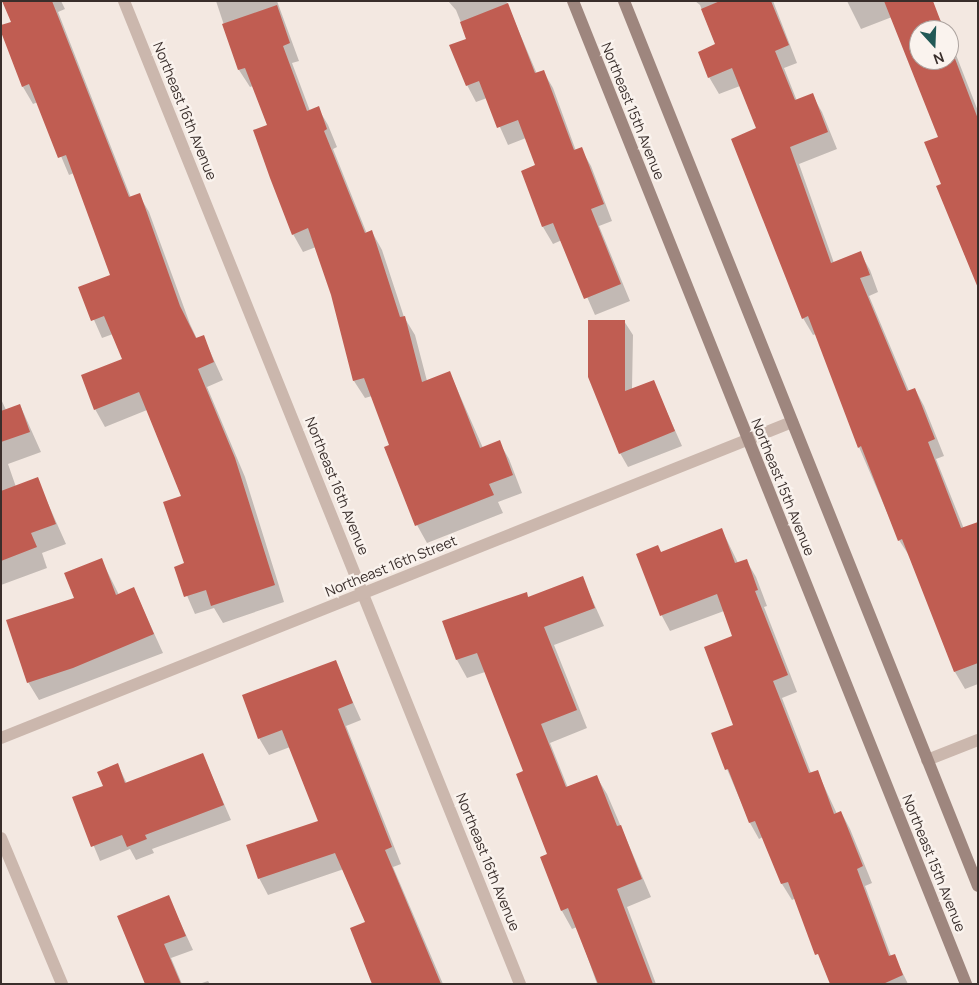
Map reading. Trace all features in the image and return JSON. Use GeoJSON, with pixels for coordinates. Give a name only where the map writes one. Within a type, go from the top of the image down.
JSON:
{"type":"FeatureCollection","features":[{"type":"Feature","properties":{"kind":"street","name":"Northeast 16th Avenue"},"geometry":{"type":"LineString","coordinates":[[124,1],[520,984]]}},
{"type":"Feature","properties":{"kind":"street","name":"Northeast 15th Avenue"},"geometry":{"type":"LineString","coordinates":[[572,1],[966,984]]}},
{"type":"Feature","properties":{"kind":"street"},"geometry":{"type":"LineString","coordinates":[[624,1],[978,886]]}},
{"type":"Feature","properties":{"kind":"street","name":"Northeast 16th Street"},"geometry":{"type":"LineString","coordinates":[[1,738],[792,422]]}},
{"type":"Feature","properties":{"kind":"street"},"geometry":{"type":"LineString","coordinates":[[927,760],[978,740]]}},
{"type":"Feature","properties":{"kind":"street"},"geometry":{"type":"LineString","coordinates":[[1,838],[62,984]]}},
{"type":"Feature","properties":{"kind":"building"},"geometry":{"type":"Polygon","coordinates":[[[2,1],[52,1],[129,197],[140,193],[180,306],[196,338],[204,335],[214,362],[198,369],[235,458],[275,585],[211,606],[206,590],[184,597],[174,567],[184,563],[163,502],[181,496],[139,392],[94,410],[81,375],[122,359],[104,316],[91,321],[78,287],[110,275],[66,155],[58,158],[29,84],[22,87],[1,32],[1,25],[11,22],[2,1]]]}},
{"type":"Feature","properties":{"kind":"building"},"geometry":{"type":"Polygon","coordinates":[[[720,1],[771,1],[789,45],[775,51],[795,100],[813,93],[828,132],[790,147],[831,263],[861,251],[870,275],[860,278],[907,391],[915,388],[935,439],[928,442],[961,528],[978,522],[978,663],[954,672],[902,539],[898,541],[861,446],[858,448],[808,316],[802,319],[731,139],[756,128],[732,68],[708,78],[698,52],[715,44],[701,9],[720,1]]]}},
{"type":"Feature","properties":{"kind":"building"},"geometry":{"type":"Polygon","coordinates":[[[884,1],[933,1],[940,20],[909,20],[909,64],[884,1]]]}},
{"type":"Feature","properties":{"kind":"building"},"geometry":{"type":"Polygon","coordinates":[[[508,3],[535,73],[544,70],[574,150],[582,147],[604,204],[591,209],[621,284],[584,299],[553,223],[542,227],[521,171],[535,165],[518,120],[497,128],[479,81],[466,86],[449,45],[466,39],[460,22],[508,3]]]}},
{"type":"Feature","properties":{"kind":"building"},"geometry":{"type":"Polygon","coordinates":[[[277,5],[290,43],[283,46],[307,111],[319,106],[327,129],[324,131],[365,233],[372,230],[400,317],[405,316],[422,382],[450,371],[480,448],[500,440],[513,475],[489,484],[494,495],[415,526],[384,447],[389,445],[364,378],[353,381],[331,295],[308,228],[292,235],[270,178],[253,130],[267,125],[245,68],[238,70],[222,24],[277,5]]]}},
{"type":"Feature","properties":{"kind":"building"},"geometry":{"type":"Polygon","coordinates":[[[959,69],[978,119],[978,288],[936,186],[941,184],[924,142],[938,137],[911,70],[959,69]]]}},
{"type":"Feature","properties":{"kind":"building"},"geometry":{"type":"Polygon","coordinates":[[[588,320],[625,320],[625,391],[654,380],[675,431],[619,454],[588,377],[588,320]]]}},
{"type":"Feature","properties":{"kind":"building"},"geometry":{"type":"Polygon","coordinates":[[[20,404],[30,432],[1,442],[1,411],[20,404]]]}},
{"type":"Feature","properties":{"kind":"building"},"geometry":{"type":"Polygon","coordinates":[[[38,477],[56,524],[31,533],[37,547],[1,561],[1,491],[38,477]]]}},
{"type":"Feature","properties":{"kind":"building"},"geometry":{"type":"Polygon","coordinates":[[[722,528],[735,563],[747,559],[758,590],[755,591],[788,675],[773,681],[809,773],[818,770],[834,814],[841,811],[863,866],[857,869],[889,956],[895,954],[903,975],[883,984],[830,984],[818,954],[815,955],[788,882],[781,884],[755,821],[749,823],[728,769],[725,770],[711,733],[733,725],[704,647],[732,636],[717,594],[660,616],[636,554],[658,545],[661,552],[722,528]]]}},
{"type":"Feature","properties":{"kind":"building"},"geometry":{"type":"Polygon","coordinates":[[[102,558],[116,595],[134,587],[154,634],[73,668],[27,683],[6,620],[74,598],[64,573],[102,558]]]}},
{"type":"Feature","properties":{"kind":"building"},"geometry":{"type":"Polygon","coordinates":[[[583,576],[595,608],[544,627],[577,710],[541,724],[566,787],[597,775],[617,826],[621,825],[642,879],[617,889],[653,984],[598,984],[568,908],[561,911],[540,857],[547,854],[516,774],[523,771],[477,653],[456,660],[442,621],[527,592],[528,597],[583,576]]]}},
{"type":"Feature","properties":{"kind":"building"},"geometry":{"type":"Polygon","coordinates":[[[336,660],[353,703],[338,709],[392,847],[385,850],[441,984],[372,984],[350,928],[365,922],[335,853],[258,879],[246,845],[318,821],[282,730],[258,739],[242,695],[336,660]]]}},
{"type":"Feature","properties":{"kind":"building"},"geometry":{"type":"Polygon","coordinates":[[[203,753],[224,805],[145,835],[147,839],[127,847],[122,835],[91,847],[72,797],[103,786],[97,772],[118,763],[125,783],[203,753]]]}},
{"type":"Feature","properties":{"kind":"building"},"geometry":{"type":"Polygon","coordinates":[[[169,895],[186,936],[164,944],[181,984],[145,984],[117,916],[169,895]]]}}]}
